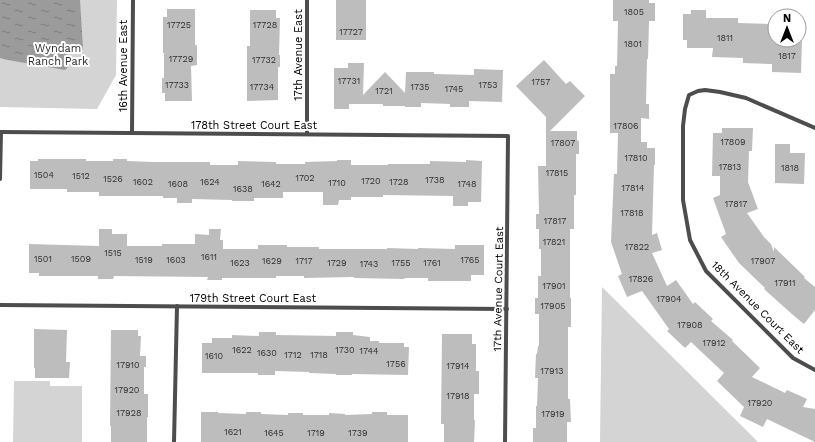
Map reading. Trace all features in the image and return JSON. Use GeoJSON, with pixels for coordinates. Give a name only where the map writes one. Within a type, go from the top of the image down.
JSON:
{"type":"FeatureCollection","features":[{"type":"Feature","properties":{"kind":"street","name":"16th Avenue East"},"geometry":{"type":"LineString","coordinates":[[132,133],[133,0]]}},
{"type":"Feature","properties":{"kind":"street","name":"17th Avenue East"},"geometry":{"type":"LineString","coordinates":[[307,0],[307,134]]}},
{"type":"Feature","properties":{"kind":"street","name":"18th Avenue Court East"},"geometry":{"type":"LineString","coordinates":[[815,128],[746,98],[705,90],[689,95],[685,109],[683,126],[683,200],[690,240],[706,271],[793,358],[815,370]]}},
{"type":"Feature","properties":{"kind":"street","name":"178th Street Court East"},"geometry":{"type":"LineString","coordinates":[[0,132],[508,136]]}},
{"type":"Feature","properties":{"kind":"street"},"geometry":{"type":"LineString","coordinates":[[0,132],[0,179]]}},
{"type":"Feature","properties":{"kind":"street","name":"17th Avenue Court East"},"geometry":{"type":"LineString","coordinates":[[505,442],[508,136]]}},
{"type":"Feature","properties":{"kind":"street","name":"179th Street Court East"},"geometry":{"type":"LineString","coordinates":[[0,305],[507,309]]}},
{"type":"Feature","properties":{"kind":"street"},"geometry":{"type":"LineString","coordinates":[[174,442],[177,306]]}},
{"type":"Feature","properties":{"kind":"green space","name":"Wyndam Ranch Park"},"geometry":{"type":"Polygon","coordinates":[[[0,0],[117,0],[116,75],[97,109],[0,107],[0,0]]]}},
{"type":"Feature","properties":{"kind":"green space"},"geometry":{"type":"Polygon","coordinates":[[[602,287],[758,442],[600,442],[602,287]]]}},
{"type":"Feature","properties":{"kind":"green space"},"geometry":{"type":"Polygon","coordinates":[[[14,381],[50,381],[50,386],[82,386],[82,442],[13,442],[14,381]]]}},
{"type":"Feature","properties":{"kind":"water"},"geometry":{"type":"Polygon","coordinates":[[[0,0],[80,0],[83,49],[80,53],[70,52],[67,54],[68,67],[65,70],[0,58],[0,0]]]}},
{"type":"Feature","properties":{"kind":"building"},"geometry":{"type":"Polygon","coordinates":[[[336,0],[366,0],[366,40],[336,40],[336,0]]]}},
{"type":"Feature","properties":{"kind":"building"},"geometry":{"type":"Polygon","coordinates":[[[613,0],[649,0],[649,3],[655,3],[655,21],[649,21],[647,59],[646,104],[649,104],[649,119],[641,118],[641,142],[647,142],[647,148],[655,148],[652,235],[657,233],[662,250],[652,253],[667,286],[676,280],[693,304],[695,302],[713,319],[711,321],[733,340],[732,341],[760,368],[752,377],[785,393],[787,390],[807,399],[803,407],[815,409],[815,442],[767,419],[763,427],[740,416],[744,407],[717,381],[724,373],[691,342],[685,348],[667,331],[669,329],[642,291],[627,297],[618,276],[622,274],[611,242],[614,174],[617,174],[618,133],[610,133],[610,74],[615,74],[615,66],[617,66],[618,21],[613,21],[613,0]]]}},
{"type":"Feature","properties":{"kind":"building"},"geometry":{"type":"Polygon","coordinates":[[[167,9],[195,9],[195,45],[197,45],[197,65],[191,66],[192,101],[165,101],[165,93],[162,93],[162,78],[164,78],[163,17],[167,17],[167,9]]]}},
{"type":"Feature","properties":{"kind":"building"},"geometry":{"type":"Polygon","coordinates":[[[250,10],[276,10],[276,18],[280,18],[278,100],[247,101],[247,46],[250,46],[250,10]]]}},
{"type":"Feature","properties":{"kind":"building"},"geometry":{"type":"Polygon","coordinates":[[[691,10],[706,10],[706,18],[738,18],[738,23],[767,24],[767,48],[802,48],[801,73],[772,72],[772,64],[743,63],[743,58],[712,57],[713,48],[687,48],[687,40],[683,40],[683,14],[691,14],[691,10]]]}},
{"type":"Feature","properties":{"kind":"building"},"geometry":{"type":"Polygon","coordinates":[[[544,60],[566,84],[570,81],[585,96],[550,131],[577,131],[577,140],[579,141],[579,154],[576,154],[574,229],[570,229],[571,327],[568,327],[568,399],[570,399],[571,422],[567,422],[567,442],[533,442],[533,428],[536,428],[538,378],[535,378],[536,354],[539,346],[539,314],[535,314],[535,298],[538,298],[538,276],[541,276],[541,249],[539,249],[539,229],[536,229],[536,214],[539,214],[538,166],[546,166],[546,117],[516,86],[544,60]]]}},
{"type":"Feature","properties":{"kind":"building"},"geometry":{"type":"Polygon","coordinates":[[[348,63],[364,63],[363,95],[385,72],[405,93],[406,72],[434,72],[434,74],[474,75],[474,69],[503,70],[502,102],[469,101],[469,107],[450,107],[450,104],[421,103],[421,107],[383,106],[383,104],[349,104],[349,109],[334,109],[334,68],[348,68],[348,63]]]}},
{"type":"Feature","properties":{"kind":"building"},"geometry":{"type":"Polygon","coordinates":[[[722,128],[753,128],[752,151],[749,151],[748,182],[758,209],[747,213],[764,237],[771,244],[774,252],[774,247],[805,277],[804,278],[815,287],[815,310],[804,324],[764,289],[765,288],[739,263],[721,237],[726,234],[713,198],[720,195],[720,176],[712,176],[713,133],[722,133],[722,128]]]}},
{"type":"Feature","properties":{"kind":"building"},"geometry":{"type":"Polygon","coordinates":[[[775,144],[790,144],[790,153],[805,153],[804,184],[775,183],[775,144]]]}},
{"type":"Feature","properties":{"kind":"building"},"geometry":{"type":"Polygon","coordinates":[[[38,159],[86,159],[86,161],[113,161],[113,159],[127,159],[127,161],[153,162],[210,162],[210,165],[238,165],[238,161],[276,162],[276,164],[305,164],[305,162],[351,160],[351,165],[388,165],[430,164],[430,161],[482,161],[481,202],[468,202],[468,206],[453,206],[453,196],[383,195],[383,197],[351,197],[351,200],[339,200],[338,205],[323,205],[323,192],[283,192],[283,198],[254,198],[254,201],[192,199],[192,203],[177,203],[177,198],[163,198],[163,196],[99,196],[99,192],[67,192],[67,189],[30,189],[30,161],[38,161],[38,159]]]}},
{"type":"Feature","properties":{"kind":"building"},"geometry":{"type":"Polygon","coordinates":[[[99,229],[112,229],[112,234],[127,234],[127,246],[195,244],[195,234],[209,235],[209,229],[221,229],[220,240],[223,240],[223,249],[258,249],[258,245],[287,245],[287,247],[319,247],[319,249],[455,249],[455,245],[484,245],[484,275],[471,275],[471,281],[428,281],[428,278],[304,278],[304,276],[276,276],[276,278],[222,278],[222,280],[207,280],[208,277],[114,276],[113,279],[98,279],[98,276],[39,276],[39,273],[29,273],[29,244],[99,246],[99,229]]]}},
{"type":"Feature","properties":{"kind":"building"},"geometry":{"type":"Polygon","coordinates":[[[34,329],[67,330],[66,362],[70,362],[69,378],[35,378],[34,329]]]}},
{"type":"Feature","properties":{"kind":"building"},"geometry":{"type":"Polygon","coordinates":[[[111,330],[138,330],[138,336],[141,336],[140,356],[146,356],[146,367],[144,367],[144,394],[148,394],[147,442],[111,442],[111,330]]]}},
{"type":"Feature","properties":{"kind":"building"},"geometry":{"type":"Polygon","coordinates":[[[259,332],[276,332],[276,335],[336,336],[336,332],[353,332],[353,335],[370,337],[370,341],[379,341],[379,343],[404,343],[404,347],[409,347],[408,375],[336,375],[309,372],[275,371],[275,375],[258,375],[258,373],[202,373],[202,343],[212,343],[212,338],[232,338],[232,335],[259,336],[259,332]]]}},
{"type":"Feature","properties":{"kind":"building"},"geometry":{"type":"Polygon","coordinates":[[[442,334],[472,334],[472,344],[476,344],[476,371],[479,371],[479,394],[474,394],[474,442],[444,442],[444,424],[441,424],[442,334]]]}},
{"type":"Feature","properties":{"kind":"building"},"geometry":{"type":"Polygon","coordinates":[[[201,412],[246,414],[246,412],[261,412],[261,414],[288,415],[288,413],[303,413],[303,415],[329,415],[329,413],[345,415],[387,412],[387,415],[408,415],[408,442],[201,442],[201,412]]]}}]}
